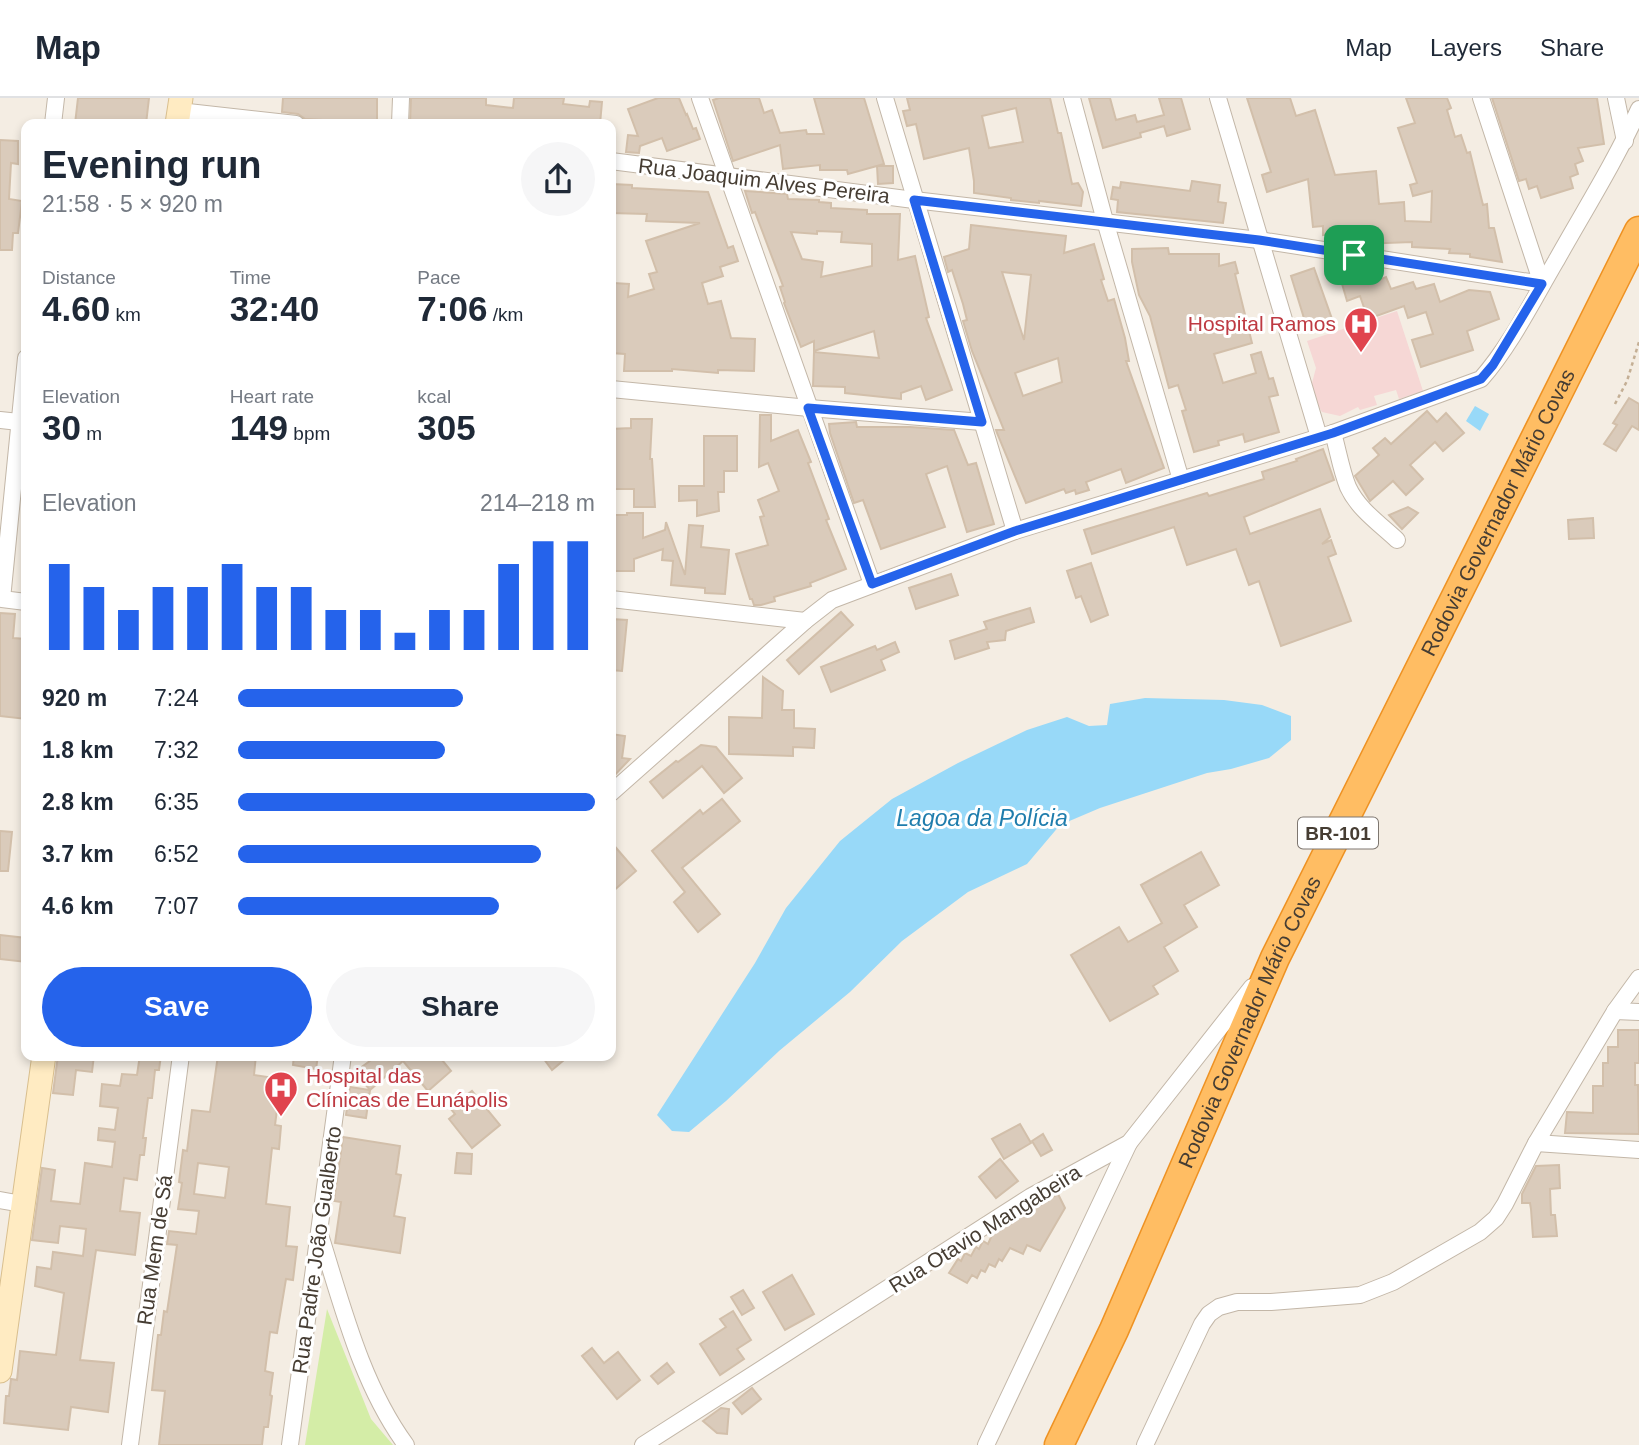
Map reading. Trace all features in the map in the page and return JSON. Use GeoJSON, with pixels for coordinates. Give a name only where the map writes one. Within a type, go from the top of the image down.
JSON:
{"type":"FeatureCollection","features":[{"type":"Feature","properties":{"kind":"highway","name":"Rodovia Governador Mário Covas"},"geometry":{"type":"LineString","coordinates":[[1059,1445],[1114,1331],[1275,958],[1639,231]]}},
{"type":"Feature","properties":{"kind":"main road"},"geometry":{"type":"LineString","coordinates":[[0,1371],[11,1202],[43,1061]]}},
{"type":"Feature","properties":{"kind":"street"},"geometry":{"type":"LineString","coordinates":[[54,119],[56,98]]}},
{"type":"Feature","properties":{"kind":"street"},"geometry":{"type":"LineString","coordinates":[[400,119],[401,98]]}},
{"type":"Feature","properties":{"kind":"street"},"geometry":{"type":"LineString","coordinates":[[701,98],[872,584]]}},
{"type":"Feature","properties":{"kind":"street"},"geometry":{"type":"LineString","coordinates":[[885,98],[1015,531]]}},
{"type":"Feature","properties":{"kind":"street"},"geometry":{"type":"LineString","coordinates":[[1072,98],[1181,480]]}},
{"type":"Feature","properties":{"kind":"street"},"geometry":{"type":"LineString","coordinates":[[1218,98],[1259,240],[1326,435],[1354,498],[1361,508],[1397,540]]}},
{"type":"Feature","properties":{"kind":"street"},"geometry":{"type":"LineString","coordinates":[[1481,98],[1542,284]]}},
{"type":"Feature","properties":{"kind":"street"},"geometry":{"type":"LineString","coordinates":[[1616,98],[1625,141]]}},
{"type":"Feature","properties":{"kind":"street"},"geometry":{"type":"LineString","coordinates":[[616,789],[832,600],[1015,531],[1326,435],[1481,379],[1493,365],[1542,284],[1625,141],[1639,109]]}},
{"type":"Feature","properties":{"kind":"street"},"geometry":{"type":"LineString","coordinates":[[179,111],[251,119]]}},
{"type":"Feature","properties":{"kind":"street","name":"Rua Joaquim Alves Pereira"},"geometry":{"type":"LineString","coordinates":[[616,162],[1259,240],[1542,284]]}},
{"type":"Feature","properties":{"kind":"street"},"geometry":{"type":"LineString","coordinates":[[616,389],[982,422]]}},
{"type":"Feature","properties":{"kind":"street"},"geometry":{"type":"LineString","coordinates":[[21,404],[2,599],[21,601]]}},
{"type":"Feature","properties":{"kind":"street"},"geometry":{"type":"LineString","coordinates":[[0,419],[19,422]]}},
{"type":"Feature","properties":{"kind":"street"},"geometry":{"type":"LineString","coordinates":[[616,600],[805,621]]}},
{"type":"Feature","properties":{"kind":"street","name":"Rua Otavio Mangabeira"},"geometry":{"type":"LineString","coordinates":[[643,1445],[1030,1197],[1129,1143],[1275,958]]}},
{"type":"Feature","properties":{"kind":"street"},"geometry":{"type":"LineString","coordinates":[[1145,1445],[1209,1314],[1219,1307],[1237,1302],[1360,1295],[1392,1282],[1488,1225],[1505,1204],[1536,1143],[1615,1011],[1639,978]]}},
{"type":"Feature","properties":{"kind":"street"},"geometry":{"type":"LineString","coordinates":[[1615,1011],[1639,1012]]}},
{"type":"Feature","properties":{"kind":"street","name":"Rua Mem de Sá"},"geometry":{"type":"LineString","coordinates":[[130,1445],[180,1061]]}},
{"type":"Feature","properties":{"kind":"street","name":"Rua Padre João Gualberto"},"geometry":{"type":"LineString","coordinates":[[290,1445],[342,1061]]}},
{"type":"Feature","properties":{"kind":"street"},"geometry":{"type":"LineString","coordinates":[[986,1445],[1129,1143]]}},
{"type":"Feature","properties":{"kind":"street"},"geometry":{"type":"LineString","coordinates":[[1536,1143],[1639,1150]]}},
{"type":"Feature","properties":{"kind":"street"},"geometry":{"type":"LineString","coordinates":[[319,1233],[366,1373],[392,1426],[406,1445]]}},
{"type":"Feature","properties":{"kind":"path"},"geometry":{"type":"LineString","coordinates":[[1615,404],[1628,381],[1639,342]]}},
{"type":"Feature","properties":{"kind":"shaded area","name":"Hospital Ramos"},"geometry":{"type":"Polygon","coordinates":[[[1397,311],[1423,391],[1399,399],[1396,390],[1374,396],[1377,405],[1360,410],[1358,407],[1340,416],[1322,412],[1313,397],[1312,383],[1316,368],[1307,341],[1397,311]]]}},
{"type":"Feature","properties":{"kind":"green space"},"geometry":{"type":"Polygon","coordinates":[[[327,1309],[371,1419],[393,1445],[305,1445],[327,1309]]]}},
{"type":"Feature","properties":{"kind":"water"},"geometry":{"type":"Polygon","coordinates":[[[1475,406],[1489,414],[1480,431],[1466,421],[1475,406]]]}},
{"type":"Feature","properties":{"kind":"water","name":"Lagoa da Polícia"},"geometry":{"type":"Polygon","coordinates":[[[1145,698],[1224,700],[1262,705],[1291,716],[1291,740],[1269,758],[1207,773],[1100,808],[1060,825],[1027,864],[968,892],[902,941],[850,992],[689,1132],[672,1131],[657,1115],[755,963],[786,908],[840,841],[892,799],[1027,730],[1067,717],[1089,726],[1107,725],[1110,704],[1145,698]]]}},
{"type":"Feature","properties":{"kind":"building"},"geometry":{"type":"Polygon","coordinates":[[[78,98],[149,98],[147,119],[76,119],[78,98]]]}},
{"type":"Feature","properties":{"kind":"building"},"geometry":{"type":"Polygon","coordinates":[[[283,98],[377,98],[377,119],[305,119],[298,114],[282,112],[283,98]]]}},
{"type":"Feature","properties":{"kind":"building"},"geometry":{"type":"Polygon","coordinates":[[[411,98],[486,98],[486,105],[513,108],[514,98],[564,98],[563,104],[589,107],[590,101],[602,102],[600,119],[410,119],[411,98]]]}},
{"type":"Feature","properties":{"kind":"building"},"geometry":{"type":"Polygon","coordinates":[[[658,98],[679,98],[700,139],[667,151],[662,138],[640,146],[639,153],[626,152],[628,135],[638,136],[628,109],[658,98]]]}},
{"type":"Feature","properties":{"kind":"building"},"geometry":{"type":"Polygon","coordinates":[[[759,98],[764,113],[772,110],[780,133],[806,130],[807,134],[824,134],[814,98],[864,98],[884,164],[848,174],[847,170],[820,170],[820,165],[783,169],[780,145],[733,161],[713,100],[759,98]]]}},
{"type":"Feature","properties":{"kind":"building"},"geometry":{"type":"Polygon","coordinates":[[[907,98],[1050,98],[1072,184],[1078,183],[1083,192],[1081,206],[1011,200],[974,193],[969,148],[924,159],[916,124],[907,126],[903,111],[910,110],[907,98]],[[1016,108],[982,116],[989,148],[1023,142],[1016,108]]]}},
{"type":"Feature","properties":{"kind":"building"},"geometry":{"type":"Polygon","coordinates":[[[1089,98],[1110,98],[1116,120],[1135,115],[1137,122],[1164,115],[1159,98],[1181,98],[1190,129],[1167,136],[1164,126],[1140,133],[1141,137],[1103,148],[1089,98]]]}},
{"type":"Feature","properties":{"kind":"building"},"geometry":{"type":"Polygon","coordinates":[[[1247,98],[1290,98],[1296,116],[1315,110],[1335,175],[1376,171],[1379,204],[1404,202],[1405,221],[1431,222],[1432,191],[1413,196],[1410,185],[1417,183],[1398,128],[1415,123],[1406,98],[1447,98],[1451,108],[1447,110],[1455,137],[1461,135],[1467,153],[1470,152],[1483,205],[1487,204],[1489,228],[1494,228],[1502,262],[1470,257],[1470,254],[1449,253],[1450,249],[1412,247],[1412,242],[1360,244],[1359,238],[1329,240],[1329,234],[1323,235],[1323,226],[1313,227],[1308,179],[1267,192],[1262,175],[1271,172],[1247,98]]]}},
{"type":"Feature","properties":{"kind":"building"},"geometry":{"type":"Polygon","coordinates":[[[1492,98],[1597,98],[1604,144],[1578,148],[1583,161],[1575,164],[1578,174],[1570,177],[1573,188],[1541,198],[1537,186],[1529,189],[1526,179],[1519,181],[1492,98]]]}},
{"type":"Feature","properties":{"kind":"building"},"geometry":{"type":"Polygon","coordinates":[[[0,140],[18,141],[18,164],[11,163],[9,199],[21,201],[18,233],[13,233],[12,250],[0,250],[0,140]]]}},
{"type":"Feature","properties":{"kind":"building"},"geometry":{"type":"Polygon","coordinates":[[[877,166],[893,166],[893,183],[878,184],[877,166]]]}},
{"type":"Feature","properties":{"kind":"building"},"geometry":{"type":"Polygon","coordinates":[[[1192,181],[1220,185],[1218,202],[1226,203],[1223,223],[1117,212],[1118,200],[1111,199],[1113,187],[1120,188],[1121,182],[1190,191],[1192,181]]]}},
{"type":"Feature","properties":{"kind":"building"},"geometry":{"type":"Polygon","coordinates":[[[616,184],[632,185],[632,188],[708,192],[728,248],[733,246],[738,261],[720,267],[723,276],[702,283],[708,304],[721,301],[731,338],[755,339],[754,371],[624,371],[625,354],[616,353],[616,283],[629,284],[628,297],[654,289],[649,274],[657,272],[646,241],[700,223],[646,221],[647,214],[616,213],[616,184]]]}},
{"type":"Feature","properties":{"kind":"building"},"geometry":{"type":"Polygon","coordinates":[[[745,191],[787,194],[788,199],[819,200],[831,203],[831,208],[867,210],[867,214],[900,214],[898,260],[915,256],[929,317],[926,318],[952,390],[926,400],[921,386],[901,393],[901,399],[845,393],[845,387],[813,386],[814,352],[879,358],[874,331],[814,351],[814,341],[801,347],[784,303],[780,287],[783,286],[755,212],[752,213],[745,191]],[[791,232],[802,259],[823,262],[821,277],[872,266],[872,244],[841,242],[842,232],[791,232]]]}},
{"type":"Feature","properties":{"kind":"building"},"geometry":{"type":"Polygon","coordinates":[[[971,225],[1066,236],[1064,253],[1094,244],[1104,279],[1101,280],[1108,301],[1114,299],[1125,338],[1129,361],[1126,361],[1164,468],[1126,483],[1121,469],[1086,482],[1089,490],[1076,494],[1075,490],[1066,493],[1064,489],[1026,503],[996,430],[1004,430],[972,351],[963,321],[967,320],[963,304],[952,270],[948,272],[944,257],[969,249],[971,225]],[[1002,272],[1024,340],[1031,275],[1002,272]],[[1058,358],[1015,373],[1023,396],[1062,382],[1058,358]]]}},
{"type":"Feature","properties":{"kind":"building"},"geometry":{"type":"Polygon","coordinates":[[[1168,248],[1169,254],[1219,254],[1219,266],[1235,262],[1238,273],[1235,274],[1252,343],[1214,354],[1223,383],[1256,373],[1251,355],[1261,352],[1269,379],[1273,378],[1278,395],[1269,397],[1279,432],[1245,442],[1243,434],[1194,452],[1182,411],[1186,410],[1178,385],[1169,388],[1150,316],[1139,295],[1132,262],[1132,249],[1168,248]]]}},
{"type":"Feature","properties":{"kind":"building"},"geometry":{"type":"Polygon","coordinates":[[[1314,268],[1332,319],[1307,328],[1291,276],[1314,268]]]}},
{"type":"Feature","properties":{"kind":"building"},"geometry":{"type":"Polygon","coordinates":[[[1338,270],[1374,274],[1377,281],[1386,277],[1391,289],[1413,282],[1416,289],[1434,284],[1440,302],[1469,290],[1490,292],[1499,319],[1467,331],[1473,350],[1421,367],[1412,340],[1433,334],[1426,312],[1408,318],[1404,306],[1368,319],[1360,296],[1347,301],[1338,270]]]}},
{"type":"Feature","properties":{"kind":"building"},"geometry":{"type":"Polygon","coordinates":[[[1629,398],[1639,404],[1639,430],[1632,426],[1616,451],[1604,444],[1617,425],[1613,423],[1629,398]]]}},
{"type":"Feature","properties":{"kind":"building"},"geometry":{"type":"Polygon","coordinates":[[[1427,411],[1437,422],[1446,413],[1464,433],[1443,451],[1435,442],[1410,465],[1423,479],[1406,495],[1393,481],[1370,501],[1355,476],[1379,455],[1373,448],[1385,438],[1391,444],[1427,411]]]}},
{"type":"Feature","properties":{"kind":"building"},"geometry":{"type":"Polygon","coordinates":[[[760,415],[771,415],[771,441],[798,430],[829,519],[826,520],[846,569],[810,583],[811,586],[774,597],[775,601],[754,605],[736,554],[768,545],[760,517],[764,516],[758,500],[779,491],[768,463],[759,467],[760,415]]]}},
{"type":"Feature","properties":{"kind":"building"},"geometry":{"type":"Polygon","coordinates":[[[631,419],[652,419],[650,459],[655,507],[634,507],[634,489],[616,489],[616,429],[631,428],[631,419]]]}},
{"type":"Feature","properties":{"kind":"building"},"geometry":{"type":"Polygon","coordinates":[[[856,422],[857,427],[954,430],[968,465],[976,463],[994,524],[967,532],[947,466],[926,474],[945,527],[881,549],[863,500],[854,503],[830,433],[829,424],[856,422]]]}},
{"type":"Feature","properties":{"kind":"building"},"geometry":{"type":"Polygon","coordinates":[[[704,436],[737,436],[737,471],[724,471],[724,492],[718,492],[719,511],[697,516],[697,500],[679,501],[679,486],[704,486],[704,436]]]}},
{"type":"Feature","properties":{"kind":"building"},"geometry":{"type":"Polygon","coordinates":[[[1323,449],[1334,480],[1244,517],[1250,534],[1320,509],[1330,537],[1322,544],[1331,540],[1336,554],[1328,557],[1351,621],[1281,646],[1259,581],[1249,585],[1236,549],[1187,565],[1174,527],[1092,554],[1084,530],[1264,479],[1262,472],[1323,449]]]}},
{"type":"Feature","properties":{"kind":"building"},"geometry":{"type":"Polygon","coordinates":[[[1408,507],[1418,513],[1402,529],[1389,515],[1408,507]]]}},
{"type":"Feature","properties":{"kind":"building"},"geometry":{"type":"Polygon","coordinates":[[[643,513],[643,538],[665,530],[666,522],[685,575],[689,525],[703,526],[701,547],[729,550],[725,594],[705,593],[705,588],[671,585],[673,561],[662,560],[663,549],[634,559],[634,571],[616,571],[616,515],[643,513]]]}},
{"type":"Feature","properties":{"kind":"building"},"geometry":{"type":"Polygon","coordinates":[[[1593,518],[1594,538],[1569,539],[1568,520],[1593,518]]]}},
{"type":"Feature","properties":{"kind":"building"},"geometry":{"type":"Polygon","coordinates":[[[1091,563],[1108,615],[1091,622],[1081,596],[1076,598],[1067,571],[1091,563]]]}},
{"type":"Feature","properties":{"kind":"building"},"geometry":{"type":"Polygon","coordinates":[[[951,574],[958,595],[916,609],[909,588],[951,574]]]}},
{"type":"Feature","properties":{"kind":"building"},"geometry":{"type":"Polygon","coordinates":[[[1030,608],[1034,622],[1006,631],[1005,640],[987,642],[989,648],[955,659],[950,641],[987,629],[984,622],[1030,608]]]}},
{"type":"Feature","properties":{"kind":"building"},"geometry":{"type":"Polygon","coordinates":[[[841,612],[853,625],[799,674],[787,660],[841,612]]]}},
{"type":"Feature","properties":{"kind":"building"},"geometry":{"type":"Polygon","coordinates":[[[0,613],[15,614],[13,638],[21,639],[21,718],[0,716],[0,613]]]}},
{"type":"Feature","properties":{"kind":"building"},"geometry":{"type":"Polygon","coordinates":[[[616,619],[627,620],[622,671],[616,670],[616,619]]]}},
{"type":"Feature","properties":{"kind":"building"},"geometry":{"type":"Polygon","coordinates":[[[895,642],[899,652],[881,660],[885,670],[831,692],[821,667],[875,646],[877,650],[895,642]]]}},
{"type":"Feature","properties":{"kind":"building"},"geometry":{"type":"Polygon","coordinates":[[[763,677],[783,691],[782,710],[794,710],[794,728],[815,729],[814,748],[793,747],[793,756],[729,754],[729,717],[762,718],[763,677]]]}},
{"type":"Feature","properties":{"kind":"building"},"geometry":{"type":"Polygon","coordinates":[[[616,735],[625,736],[622,758],[630,759],[616,774],[616,735]]]}},
{"type":"Feature","properties":{"kind":"building"},"geometry":{"type":"Polygon","coordinates":[[[701,745],[716,747],[742,778],[724,793],[702,766],[663,798],[650,782],[701,745]]]}},
{"type":"Feature","properties":{"kind":"building"},"geometry":{"type":"Polygon","coordinates":[[[722,799],[740,821],[682,868],[720,914],[698,932],[674,902],[685,892],[652,851],[700,810],[703,814],[722,799]]]}},
{"type":"Feature","properties":{"kind":"building"},"geometry":{"type":"Polygon","coordinates":[[[0,831],[12,832],[8,871],[0,871],[0,831]]]}},
{"type":"Feature","properties":{"kind":"building"},"geometry":{"type":"Polygon","coordinates":[[[616,848],[636,871],[616,889],[616,848]]]}},
{"type":"Feature","properties":{"kind":"building"},"geometry":{"type":"Polygon","coordinates":[[[1201,852],[1219,885],[1184,905],[1197,927],[1164,947],[1178,971],[1153,986],[1158,994],[1110,1021],[1071,955],[1119,927],[1128,942],[1162,923],[1141,885],[1201,852]]]}},
{"type":"Feature","properties":{"kind":"building"},"geometry":{"type":"Polygon","coordinates":[[[0,935],[21,937],[21,961],[0,959],[0,935]]]}},
{"type":"Feature","properties":{"kind":"building"},"geometry":{"type":"Polygon","coordinates":[[[1618,1030],[1639,1030],[1639,1063],[1635,1063],[1635,1085],[1638,1085],[1639,1134],[1565,1133],[1567,1112],[1593,1113],[1593,1086],[1603,1086],[1603,1063],[1608,1063],[1608,1047],[1618,1047],[1618,1030]]]}},
{"type":"Feature","properties":{"kind":"building"},"geometry":{"type":"Polygon","coordinates":[[[57,1061],[93,1061],[92,1072],[76,1070],[73,1095],[53,1093],[57,1061]]]}},
{"type":"Feature","properties":{"kind":"building"},"geometry":{"type":"Polygon","coordinates":[[[139,1061],[160,1061],[159,1070],[155,1070],[152,1098],[148,1098],[143,1138],[146,1138],[144,1155],[140,1155],[137,1180],[124,1178],[120,1211],[140,1213],[135,1255],[96,1250],[80,1360],[114,1363],[108,1412],[71,1407],[68,1430],[4,1423],[6,1396],[9,1396],[11,1379],[17,1380],[20,1351],[56,1355],[64,1293],[35,1286],[37,1267],[51,1269],[53,1252],[83,1256],[86,1229],[60,1226],[58,1243],[32,1240],[42,1168],[55,1170],[51,1201],[80,1204],[85,1163],[112,1167],[115,1142],[98,1140],[99,1128],[115,1130],[118,1108],[100,1106],[102,1084],[120,1086],[122,1074],[137,1075],[139,1061]]]}},
{"type":"Feature","properties":{"kind":"building"},"geometry":{"type":"Polygon","coordinates":[[[217,1061],[255,1061],[254,1075],[281,1079],[275,1125],[281,1126],[279,1149],[272,1148],[266,1204],[290,1207],[286,1246],[297,1247],[293,1280],[286,1279],[277,1333],[270,1332],[265,1371],[273,1373],[272,1396],[268,1427],[264,1427],[262,1445],[159,1445],[165,1391],[152,1390],[158,1335],[161,1335],[164,1311],[167,1312],[177,1245],[167,1244],[169,1231],[196,1234],[199,1211],[178,1209],[183,1150],[187,1151],[192,1110],[210,1112],[217,1061]],[[198,1163],[194,1194],[225,1198],[229,1167],[198,1163]]]}},
{"type":"Feature","properties":{"kind":"building"},"geometry":{"type":"Polygon","coordinates":[[[293,1061],[317,1061],[316,1069],[293,1065],[293,1061]]]}},
{"type":"Feature","properties":{"kind":"building"},"geometry":{"type":"Polygon","coordinates":[[[370,1061],[403,1061],[370,1090],[355,1072],[370,1061]]]}},
{"type":"Feature","properties":{"kind":"building"},"geometry":{"type":"Polygon","coordinates":[[[403,1061],[443,1061],[451,1071],[428,1091],[403,1061]]]}},
{"type":"Feature","properties":{"kind":"building"},"geometry":{"type":"Polygon","coordinates":[[[545,1061],[563,1061],[552,1070],[545,1061]]]}},
{"type":"Feature","properties":{"kind":"building"},"geometry":{"type":"Polygon","coordinates":[[[350,1087],[370,1090],[366,1118],[346,1115],[350,1087]]]}},
{"type":"Feature","properties":{"kind":"building"},"geometry":{"type":"Polygon","coordinates":[[[472,1091],[500,1125],[472,1148],[449,1119],[455,1114],[450,1108],[472,1091]]]}},
{"type":"Feature","properties":{"kind":"building"},"geometry":{"type":"Polygon","coordinates":[[[1020,1124],[1031,1143],[1004,1159],[992,1139],[1020,1124]]]}},
{"type":"Feature","properties":{"kind":"building"},"geometry":{"type":"Polygon","coordinates":[[[1043,1134],[1052,1150],[1041,1156],[1032,1141],[1043,1134]]]}},
{"type":"Feature","properties":{"kind":"building"},"geometry":{"type":"Polygon","coordinates":[[[343,1137],[400,1146],[396,1174],[401,1175],[394,1216],[405,1218],[400,1253],[335,1243],[341,1202],[334,1201],[343,1137]]]}},
{"type":"Feature","properties":{"kind":"building"},"geometry":{"type":"Polygon","coordinates":[[[457,1153],[472,1154],[471,1174],[455,1173],[457,1153]]]}},
{"type":"Feature","properties":{"kind":"building"},"geometry":{"type":"Polygon","coordinates":[[[1000,1159],[1018,1181],[996,1198],[979,1177],[1000,1159]]]}},
{"type":"Feature","properties":{"kind":"building"},"geometry":{"type":"Polygon","coordinates":[[[1559,1165],[1560,1188],[1550,1189],[1551,1215],[1555,1215],[1557,1236],[1533,1237],[1530,1203],[1522,1203],[1522,1194],[1536,1166],[1559,1165]]]}},
{"type":"Feature","properties":{"kind":"building"},"geometry":{"type":"Polygon","coordinates":[[[1058,1194],[1065,1208],[1040,1251],[1027,1245],[1023,1254],[1010,1248],[995,1267],[989,1264],[985,1272],[981,1270],[977,1278],[972,1275],[967,1283],[949,1273],[965,1253],[971,1256],[983,1241],[988,1244],[993,1233],[1058,1194]]]}},
{"type":"Feature","properties":{"kind":"building"},"geometry":{"type":"Polygon","coordinates":[[[792,1275],[814,1314],[785,1330],[763,1292],[792,1275]]]}},
{"type":"Feature","properties":{"kind":"building"},"geometry":{"type":"Polygon","coordinates":[[[743,1290],[754,1308],[742,1315],[731,1297],[743,1290]]]}},
{"type":"Feature","properties":{"kind":"building"},"geometry":{"type":"Polygon","coordinates":[[[733,1311],[751,1340],[737,1349],[744,1359],[720,1375],[700,1344],[726,1327],[720,1319],[733,1311]]]}},
{"type":"Feature","properties":{"kind":"building"},"geometry":{"type":"Polygon","coordinates":[[[592,1348],[604,1363],[618,1352],[640,1380],[617,1399],[582,1356],[592,1348]]]}},
{"type":"Feature","properties":{"kind":"building"},"geometry":{"type":"Polygon","coordinates":[[[667,1363],[674,1372],[658,1384],[651,1376],[667,1363]]]}},
{"type":"Feature","properties":{"kind":"building"},"geometry":{"type":"Polygon","coordinates":[[[752,1388],[761,1399],[742,1414],[733,1403],[752,1388]]]}},
{"type":"Feature","properties":{"kind":"building"},"geometry":{"type":"Polygon","coordinates":[[[721,1408],[729,1409],[727,1434],[717,1433],[703,1421],[721,1408]]]}},
{"type":"Feature","properties":{"kind":"place","name":"Hospital Ramos"},"geometry":{"type":"Point","coordinates":[1361,354]}},
{"type":"Feature","properties":{"kind":"place","name":"Hospital das Clínicas de Eunápolis"},"geometry":{"type":"Point","coordinates":[281,1118]}},
{"type":"Feature","properties":{"kind":"route"},"geometry":{"type":"LineString","coordinates":[[914,200],[1259,240],[1354,255],[1542,284],[1493,365],[1481,379],[1333,433],[1015,531],[872,584],[808,408],[982,422],[914,200]]}}]}
